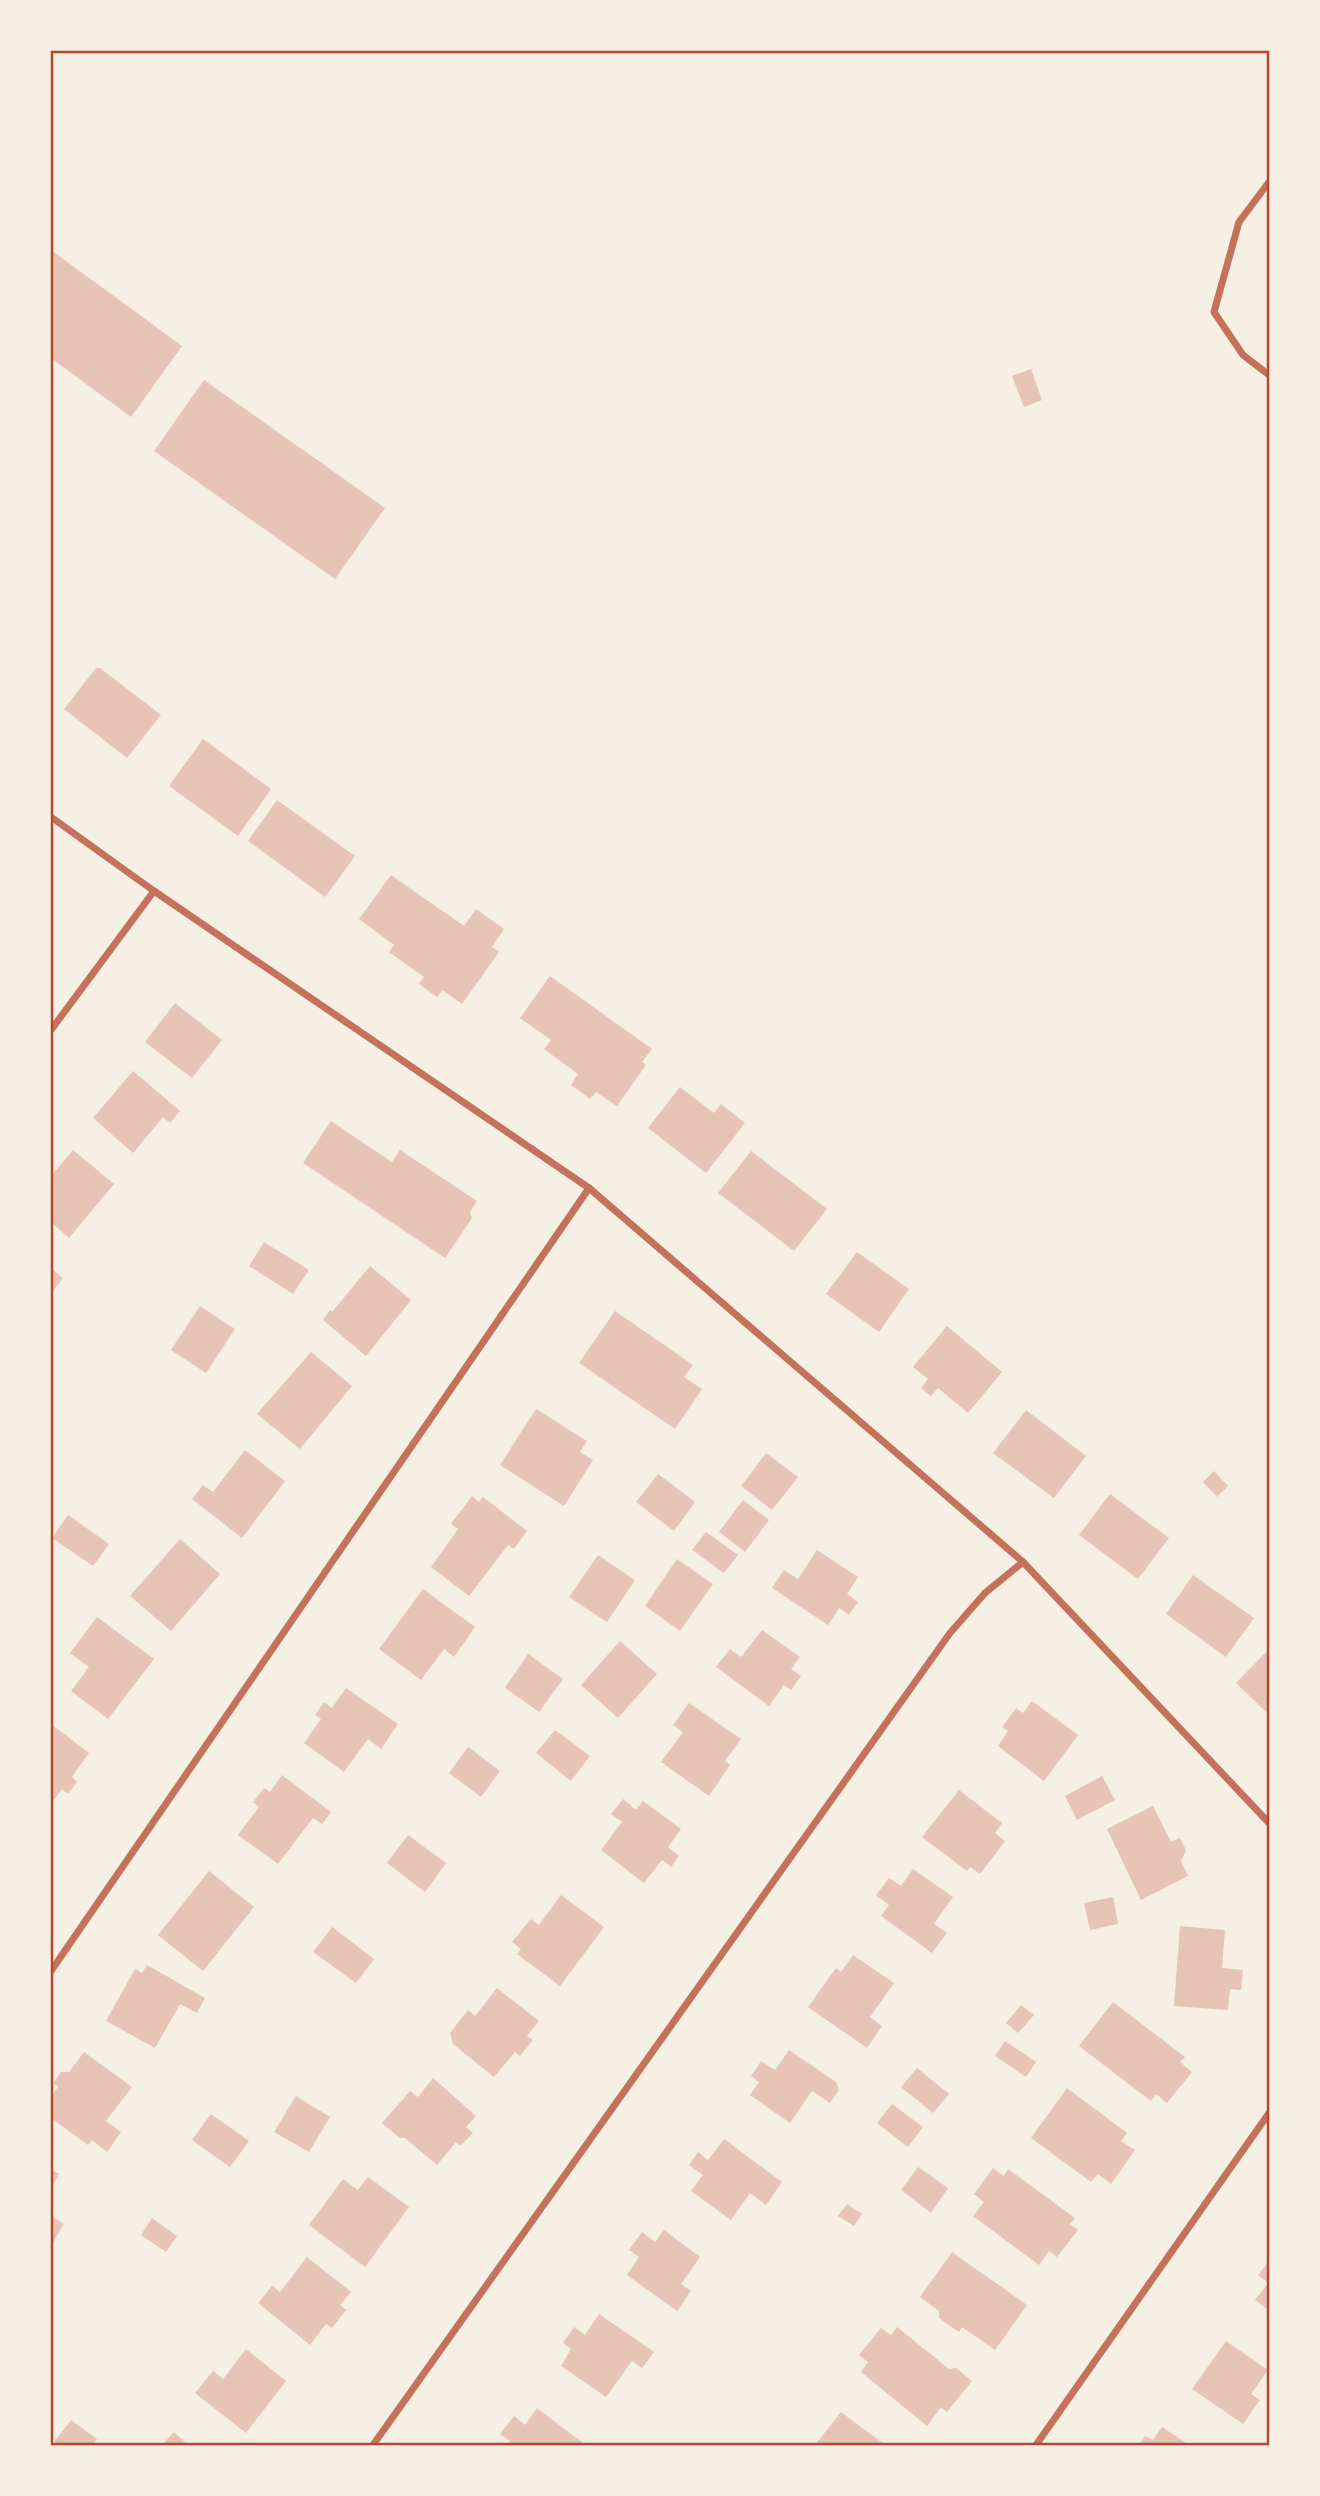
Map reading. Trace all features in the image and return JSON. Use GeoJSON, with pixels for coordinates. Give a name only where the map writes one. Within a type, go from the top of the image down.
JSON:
{"type":"FeatureCollection","features":[{"type":"Feature","properties":{"kind":"street"},"geometry":{"type":"LineString","coordinates":[[1269,182],[1239,222],[1214,312],[1242,355],[1269,375]]}},
{"type":"Feature","properties":{"kind":"street"},"geometry":{"type":"LineString","coordinates":[[51,817],[153,891],[589,1188],[1023,1562],[1269,1823]]}},
{"type":"Feature","properties":{"kind":"street"},"geometry":{"type":"LineString","coordinates":[[51,1031],[153,891]]}},
{"type":"Feature","properties":{"kind":"street"},"geometry":{"type":"LineString","coordinates":[[51,1971],[589,1188]]}},
{"type":"Feature","properties":{"kind":"street"},"geometry":{"type":"LineString","coordinates":[[373,2445],[950,1633],[985,1593],[1023,1562]]}},
{"type":"Feature","properties":{"kind":"street"},"geometry":{"type":"LineString","coordinates":[[1036,2445],[1269,2112]]}},
{"type":"Feature","properties":{"kind":"building"},"geometry":{"type":"Polygon","coordinates":[[[51,250],[182,346],[131,417],[51,358],[51,250]]]}},
{"type":"Feature","properties":{"kind":"building"},"geometry":{"type":"Polygon","coordinates":[[[1031,369],[1042,400],[1024,407],[1012,376],[1031,369]]]}},
{"type":"Feature","properties":{"kind":"building"},"geometry":{"type":"Polygon","coordinates":[[[204,380],[385,508],[335,579],[154,451],[204,380]]]}},
{"type":"Feature","properties":{"kind":"building"},"geometry":{"type":"Polygon","coordinates":[[[96,668],[100,668],[161,715],[127,758],[64,709],[96,668]]]}},
{"type":"Feature","properties":{"kind":"building"},"geometry":{"type":"Polygon","coordinates":[[[203,739],[271,789],[238,836],[169,786],[203,739]]]}},
{"type":"Feature","properties":{"kind":"building"},"geometry":{"type":"Polygon","coordinates":[[[277,800],[355,856],[325,897],[248,841],[277,800]]]}},
{"type":"Feature","properties":{"kind":"building"},"geometry":{"type":"Polygon","coordinates":[[[391,875],[464,926],[476,909],[504,929],[492,947],[499,952],[462,1004],[443,990],[437,997],[419,984],[424,977],[389,952],[394,945],[359,919],[391,875]]]}},
{"type":"Feature","properties":{"kind":"building"},"geometry":{"type":"Polygon","coordinates":[[[550,976],[652,1049],[642,1062],[646,1065],[617,1106],[596,1092],[590,1099],[571,1085],[578,1074],[544,1049],[551,1040],[520,1018],[550,976]]]}},
{"type":"Feature","properties":{"kind":"building"},"geometry":{"type":"Polygon","coordinates":[[[175,1003],[222,1040],[192,1078],[145,1042],[175,1003]]]}},
{"type":"Feature","properties":{"kind":"building"},"geometry":{"type":"Polygon","coordinates":[[[133,1071],[180,1111],[170,1123],[163,1117],[133,1153],[93,1118],[133,1071]]]}},
{"type":"Feature","properties":{"kind":"building"},"geometry":{"type":"Polygon","coordinates":[[[680,1087],[714,1113],[721,1104],[745,1123],[706,1173],[648,1128],[680,1087]]]}},
{"type":"Feature","properties":{"kind":"building"},"geometry":{"type":"Polygon","coordinates":[[[331,1121],[392,1162],[400,1150],[477,1201],[470,1212],[472,1218],[445,1258],[303,1163],[331,1121]]]}},
{"type":"Feature","properties":{"kind":"building"},"geometry":{"type":"Polygon","coordinates":[[[73,1150],[114,1184],[69,1238],[51,1222],[51,1176],[73,1150]]]}},
{"type":"Feature","properties":{"kind":"building"},"geometry":{"type":"Polygon","coordinates":[[[751,1151],[827,1209],[794,1251],[718,1193],[751,1151]]]}},
{"type":"Feature","properties":{"kind":"building"},"geometry":{"type":"Polygon","coordinates":[[[264,1242],[309,1270],[293,1294],[249,1266],[264,1242]]]}},
{"type":"Feature","properties":{"kind":"building"},"geometry":{"type":"Polygon","coordinates":[[[857,1252],[909,1289],[879,1332],[826,1294],[857,1252]]]}},
{"type":"Feature","properties":{"kind":"building"},"geometry":{"type":"Polygon","coordinates":[[[370,1266],[411,1300],[366,1356],[323,1320],[370,1266]]]}},
{"type":"Feature","properties":{"kind":"building"},"geometry":{"type":"Polygon","coordinates":[[[51,1268],[63,1278],[51,1294],[51,1268]]]}},
{"type":"Feature","properties":{"kind":"building"},"geometry":{"type":"Polygon","coordinates":[[[200,1306],[235,1329],[206,1373],[171,1350],[200,1306]]]}},
{"type":"Feature","properties":{"kind":"building"},"geometry":{"type":"Polygon","coordinates":[[[615,1311],[693,1365],[684,1377],[702,1389],[675,1429],[579,1363],[615,1311]]]}},
{"type":"Feature","properties":{"kind":"building"},"geometry":{"type":"Polygon","coordinates":[[[947,1326],[1002,1372],[968,1413],[938,1388],[931,1396],[921,1388],[928,1379],[913,1367],[947,1326]]]}},
{"type":"Feature","properties":{"kind":"building"},"geometry":{"type":"Polygon","coordinates":[[[311,1352],[352,1386],[300,1449],[257,1414],[311,1352]]]}},
{"type":"Feature","properties":{"kind":"building"},"geometry":{"type":"Polygon","coordinates":[[[536,1409],[587,1441],[580,1452],[593,1460],[564,1506],[500,1465],[536,1409]]]}},
{"type":"Feature","properties":{"kind":"building"},"geometry":{"type":"Polygon","coordinates":[[[1026,1410],[1086,1456],[1054,1498],[993,1453],[1026,1410]]]}},
{"type":"Feature","properties":{"kind":"building"},"geometry":{"type":"Polygon","coordinates":[[[245,1450],[285,1481],[242,1538],[192,1499],[203,1485],[213,1492],[245,1450]]]}},
{"type":"Feature","properties":{"kind":"building"},"geometry":{"type":"Polygon","coordinates":[[[766,1453],[798,1477],[772,1510],[741,1486],[766,1453]]]}},
{"type":"Feature","properties":{"kind":"building"},"geometry":{"type":"Polygon","coordinates":[[[1214,1471],[1228,1486],[1217,1497],[1203,1482],[1214,1471]]]}},
{"type":"Feature","properties":{"kind":"building"},"geometry":{"type":"Polygon","coordinates":[[[658,1474],[695,1502],[674,1531],[636,1502],[658,1474]]]}},
{"type":"Feature","properties":{"kind":"building"},"geometry":{"type":"Polygon","coordinates":[[[1110,1494],[1169,1538],[1138,1579],[1079,1535],[1110,1494]]]}},
{"type":"Feature","properties":{"kind":"building"},"geometry":{"type":"Polygon","coordinates":[[[472,1496],[479,1502],[483,1497],[527,1531],[514,1549],[508,1545],[469,1596],[431,1567],[458,1529],[451,1524],[472,1496]]]}},
{"type":"Feature","properties":{"kind":"building"},"geometry":{"type":"Polygon","coordinates":[[[743,1500],[769,1520],[745,1552],[719,1532],[743,1500]]]}},
{"type":"Feature","properties":{"kind":"building"},"geometry":{"type":"Polygon","coordinates":[[[68,1515],[109,1544],[93,1566],[52,1538],[68,1515]]]}},
{"type":"Feature","properties":{"kind":"building"},"geometry":{"type":"Polygon","coordinates":[[[706,1532],[738,1555],[724,1573],[692,1550],[706,1532]]]}},
{"type":"Feature","properties":{"kind":"building"},"geometry":{"type":"Polygon","coordinates":[[[180,1539],[220,1574],[171,1631],[130,1596],[180,1539]]]}},
{"type":"Feature","properties":{"kind":"building"},"geometry":{"type":"Polygon","coordinates":[[[817,1550],[858,1577],[847,1594],[858,1602],[849,1615],[839,1608],[828,1625],[772,1588],[784,1570],[798,1579],[817,1550]]]}},
{"type":"Feature","properties":{"kind":"building"},"geometry":{"type":"Polygon","coordinates":[[[598,1555],[635,1580],[607,1622],[569,1597],[598,1555]]]}},
{"type":"Feature","properties":{"kind":"building"},"geometry":{"type":"Polygon","coordinates":[[[677,1559],[713,1584],[680,1631],[645,1606],[677,1559]]]}},
{"type":"Feature","properties":{"kind":"building"},"geometry":{"type":"Polygon","coordinates":[[[1193,1575],[1254,1618],[1226,1657],[1166,1614],[1193,1575]]]}},
{"type":"Feature","properties":{"kind":"building"},"geometry":{"type":"Polygon","coordinates":[[[423,1589],[475,1627],[454,1657],[444,1649],[421,1680],[379,1649],[423,1589]]]}},
{"type":"Feature","properties":{"kind":"building"},"geometry":{"type":"Polygon","coordinates":[[[97,1617],[154,1659],[108,1719],[71,1691],[89,1667],[70,1653],[97,1617]]]}},
{"type":"Feature","properties":{"kind":"building"},"geometry":{"type":"Polygon","coordinates":[[[762,1630],[800,1657],[791,1669],[801,1676],[791,1690],[784,1685],[769,1706],[716,1667],[730,1649],[741,1657],[762,1630]]]}},
{"type":"Feature","properties":{"kind":"building"},"geometry":{"type":"Polygon","coordinates":[[[620,1641],[657,1674],[618,1718],[581,1685],[620,1641]]]}},
{"type":"Feature","properties":{"kind":"building"},"geometry":{"type":"Polygon","coordinates":[[[1269,1649],[1269,1715],[1236,1683],[1269,1649]]]}},
{"type":"Feature","properties":{"kind":"building"},"geometry":{"type":"Polygon","coordinates":[[[528,1654],[563,1679],[539,1712],[505,1688],[528,1654]]]}},
{"type":"Feature","properties":{"kind":"building"},"geometry":{"type":"Polygon","coordinates":[[[346,1688],[398,1724],[381,1749],[368,1739],[344,1772],[304,1743],[321,1719],[315,1715],[324,1702],[332,1708],[346,1688]]]}},
{"type":"Feature","properties":{"kind":"building"},"geometry":{"type":"Polygon","coordinates":[[[1032,1701],[1078,1735],[1044,1781],[998,1746],[1008,1731],[1002,1727],[1016,1708],[1023,1713],[1032,1701]]]}},
{"type":"Feature","properties":{"kind":"building"},"geometry":{"type":"Polygon","coordinates":[[[689,1703],[741,1739],[725,1761],[730,1765],[709,1796],[661,1762],[683,1732],[673,1725],[689,1703]]]}},
{"type":"Feature","properties":{"kind":"building"},"geometry":{"type":"Polygon","coordinates":[[[51,1724],[89,1753],[72,1777],[77,1782],[68,1794],[62,1789],[51,1804],[51,1724]]]}},
{"type":"Feature","properties":{"kind":"building"},"geometry":{"type":"Polygon","coordinates":[[[555,1730],[590,1756],[571,1781],[536,1753],[555,1730]]]}},
{"type":"Feature","properties":{"kind":"building"},"geometry":{"type":"Polygon","coordinates":[[[468,1747],[500,1771],[481,1797],[449,1773],[468,1747]]]}},
{"type":"Feature","properties":{"kind":"building"},"geometry":{"type":"Polygon","coordinates":[[[282,1775],[331,1812],[322,1824],[313,1818],[278,1864],[238,1835],[259,1807],[253,1802],[264,1788],[270,1792],[282,1775]]]}},
{"type":"Feature","properties":{"kind":"building"},"geometry":{"type":"Polygon","coordinates":[[[1102,1776],[1115,1800],[1077,1820],[1065,1796],[1102,1776]]]}},
{"type":"Feature","properties":{"kind":"building"},"geometry":{"type":"Polygon","coordinates":[[[959,1790],[1002,1823],[995,1833],[1005,1841],[980,1874],[970,1867],[967,1871],[922,1837],[959,1790]]]}},
{"type":"Feature","properties":{"kind":"building"},"geometry":{"type":"Polygon","coordinates":[[[623,1799],[636,1810],[643,1801],[681,1829],[668,1847],[679,1856],[671,1867],[662,1860],[644,1883],[601,1850],[622,1822],[611,1814],[623,1799]]]}},
{"type":"Feature","properties":{"kind":"building"},"geometry":{"type":"Polygon","coordinates":[[[1153,1806],[1171,1842],[1180,1838],[1186,1850],[1181,1861],[1188,1876],[1141,1900],[1107,1829],[1153,1806]]]}},
{"type":"Feature","properties":{"kind":"building"},"geometry":{"type":"Polygon","coordinates":[[[408,1835],[446,1863],[425,1892],[387,1863],[408,1835]]]}},
{"type":"Feature","properties":{"kind":"building"},"geometry":{"type":"Polygon","coordinates":[[[913,1869],[953,1897],[934,1924],[947,1933],[932,1953],[881,1916],[889,1905],[876,1895],[889,1878],[901,1886],[913,1869]]]}},
{"type":"Feature","properties":{"kind":"building"},"geometry":{"type":"Polygon","coordinates":[[[209,1871],[254,1907],[203,1971],[158,1935],[209,1871]]]}},
{"type":"Feature","properties":{"kind":"building"},"geometry":{"type":"Polygon","coordinates":[[[561,1895],[604,1927],[560,1986],[517,1954],[521,1949],[512,1942],[531,1919],[539,1925],[561,1895]]]}},
{"type":"Feature","properties":{"kind":"building"},"geometry":{"type":"Polygon","coordinates":[[[1113,1897],[1118,1924],[1090,1930],[1084,1903],[1113,1897]]]}},
{"type":"Feature","properties":{"kind":"building"},"geometry":{"type":"Polygon","coordinates":[[[1180,1926],[1225,1930],[1222,1968],[1243,1970],[1241,1990],[1230,1989],[1228,2010],[1174,2006],[1180,1926]]]}},
{"type":"Feature","properties":{"kind":"building"},"geometry":{"type":"Polygon","coordinates":[[[332,1927],[374,1959],[356,1983],[313,1952],[332,1927]]]}},
{"type":"Feature","properties":{"kind":"building"},"geometry":{"type":"Polygon","coordinates":[[[853,1955],[894,1983],[870,2017],[882,2026],[867,2048],[808,2007],[836,1968],[841,1972],[853,1955]]]}},
{"type":"Feature","properties":{"kind":"building"},"geometry":{"type":"Polygon","coordinates":[[[147,1965],[205,1998],[197,2013],[180,2004],[155,2048],[106,2021],[135,1969],[142,1973],[147,1965]]]}},
{"type":"Feature","properties":{"kind":"building"},"geometry":{"type":"Polygon","coordinates":[[[497,1988],[539,2021],[527,2036],[533,2040],[520,2056],[515,2052],[494,2077],[453,2044],[450,2033],[468,2010],[475,2016],[497,1988]]]}},
{"type":"Feature","properties":{"kind":"building"},"geometry":{"type":"Polygon","coordinates":[[[1113,2002],[1185,2057],[1180,2062],[1192,2072],[1167,2103],[1156,2094],[1151,2101],[1079,2046],[1113,2002]]]}},
{"type":"Feature","properties":{"kind":"building"},"geometry":{"type":"Polygon","coordinates":[[[1021,2005],[1034,2015],[1018,2033],[1006,2023],[1021,2005]]]}},
{"type":"Feature","properties":{"kind":"building"},"geometry":{"type":"Polygon","coordinates":[[[1005,2041],[1036,2062],[1026,2077],[995,2056],[1005,2041]]]}},
{"type":"Feature","properties":{"kind":"building"},"geometry":{"type":"Polygon","coordinates":[[[789,2050],[836,2082],[839,2090],[830,2103],[812,2091],[790,2123],[750,2095],[759,2082],[751,2076],[761,2061],[775,2070],[789,2050]]]}},
{"type":"Feature","properties":{"kind":"building"},"geometry":{"type":"Polygon","coordinates":[[[84,2052],[132,2087],[106,2121],[121,2132],[107,2152],[92,2140],[88,2145],[51,2118],[51,2097],[58,2087],[53,2083],[61,2072],[69,2072],[84,2052]]]}},
{"type":"Feature","properties":{"kind":"building"},"geometry":{"type":"Polygon","coordinates":[[[917,2068],[949,2094],[933,2113],[901,2087],[917,2068]]]}},
{"type":"Feature","properties":{"kind":"building"},"geometry":{"type":"Polygon","coordinates":[[[433,2078],[476,2116],[466,2127],[473,2133],[460,2146],[456,2142],[437,2165],[382,2123],[410,2091],[418,2097],[433,2078]]]}},
{"type":"Feature","properties":{"kind":"building"},"geometry":{"type":"Polygon","coordinates":[[[1067,2088],[1127,2133],[1121,2141],[1135,2150],[1111,2184],[1098,2174],[1091,2182],[1031,2138],[1067,2088]]]}},
{"type":"Feature","properties":{"kind":"building"},"geometry":{"type":"Polygon","coordinates":[[[296,2096],[330,2117],[309,2152],[274,2132],[296,2096]]]}},
{"type":"Feature","properties":{"kind":"building"},"geometry":{"type":"Polygon","coordinates":[[[892,2104],[923,2127],[908,2147],[877,2123],[892,2104]]]}},
{"type":"Feature","properties":{"kind":"building"},"geometry":{"type":"Polygon","coordinates":[[[211,2114],[249,2141],[230,2167],[192,2140],[211,2114]]]}},
{"type":"Feature","properties":{"kind":"building"},"geometry":{"type":"Polygon","coordinates":[[[724,2139],[782,2182],[766,2205],[750,2193],[731,2220],[691,2191],[703,2175],[689,2165],[698,2152],[708,2160],[724,2139]]]}},
{"type":"Feature","properties":{"kind":"building"},"geometry":{"type":"Polygon","coordinates":[[[918,2167],[948,2188],[931,2213],[901,2190],[918,2167]]]}},
{"type":"Feature","properties":{"kind":"building"},"geometry":{"type":"Polygon","coordinates":[[[993,2168],[1004,2176],[1008,2169],[1075,2218],[1070,2224],[1078,2230],[1057,2257],[1049,2251],[1039,2265],[973,2216],[984,2202],[974,2194],[993,2168]]]}},
{"type":"Feature","properties":{"kind":"building"},"geometry":{"type":"Polygon","coordinates":[[[51,2169],[59,2174],[51,2188],[51,2169]]]}},
{"type":"Feature","properties":{"kind":"building"},"geometry":{"type":"Polygon","coordinates":[[[368,2177],[409,2207],[365,2267],[309,2225],[343,2179],[358,2190],[368,2177]]]}},
{"type":"Feature","properties":{"kind":"building"},"geometry":{"type":"Polygon","coordinates":[[[847,2204],[862,2214],[854,2226],[838,2216],[847,2204]]]}},
{"type":"Feature","properties":{"kind":"building"},"geometry":{"type":"Polygon","coordinates":[[[51,2216],[64,2224],[51,2246],[51,2216]]]}},
{"type":"Feature","properties":{"kind":"building"},"geometry":{"type":"Polygon","coordinates":[[[152,2218],[177,2236],[166,2252],[141,2235],[152,2218]]]}},
{"type":"Feature","properties":{"kind":"building"},"geometry":{"type":"Polygon","coordinates":[[[664,2230],[700,2257],[681,2284],[691,2291],[677,2311],[627,2275],[639,2257],[629,2250],[642,2232],[655,2242],[664,2230]]]}},
{"type":"Feature","properties":{"kind":"building"},"geometry":{"type":"Polygon","coordinates":[[[952,2252],[1027,2305],[995,2350],[962,2327],[959,2332],[939,2318],[939,2311],[920,2297],[952,2252]]]}},
{"type":"Feature","properties":{"kind":"building"},"geometry":{"type":"Polygon","coordinates":[[[307,2257],[351,2292],[340,2305],[346,2310],[332,2328],[326,2324],[310,2345],[258,2303],[272,2286],[280,2292],[307,2257]]]}},
{"type":"Feature","properties":{"kind":"building"},"geometry":{"type":"Polygon","coordinates":[[[1269,2261],[1269,2311],[1255,2300],[1268,2283],[1258,2275],[1269,2261]]]}},
{"type":"Feature","properties":{"kind":"building"},"geometry":{"type":"Polygon","coordinates":[[[599,2314],[654,2352],[642,2368],[632,2361],[606,2397],[561,2366],[571,2349],[563,2343],[574,2327],[585,2335],[599,2314]]]}},
{"type":"Feature","properties":{"kind":"building"},"geometry":{"type":"Polygon","coordinates":[[[897,2327],[949,2369],[956,2368],[972,2381],[947,2412],[941,2407],[927,2426],[861,2372],[868,2362],[859,2355],[881,2328],[891,2335],[897,2327]]]}},
{"type":"Feature","properties":{"kind":"building"},"geometry":{"type":"Polygon","coordinates":[[[1226,2341],[1268,2370],[1251,2394],[1260,2400],[1243,2424],[1192,2389],[1226,2341]]]}},
{"type":"Feature","properties":{"kind":"building"},"geometry":{"type":"Polygon","coordinates":[[[246,2349],[286,2381],[246,2433],[195,2393],[213,2371],[223,2379],[246,2349]]]}},
{"type":"Feature","properties":{"kind":"building"},"geometry":{"type":"Polygon","coordinates":[[[537,2408],[583,2443],[507,2445],[510,2441],[500,2434],[514,2416],[525,2425],[537,2408]]]}},
{"type":"Feature","properties":{"kind":"building"},"geometry":{"type":"Polygon","coordinates":[[[841,2412],[885,2445],[815,2445],[841,2412]]]}},
{"type":"Feature","properties":{"kind":"building"},"geometry":{"type":"Polygon","coordinates":[[[71,2420],[97,2439],[93,2445],[58,2445],[54,2442],[71,2420]]]}},
{"type":"Feature","properties":{"kind":"building"},"geometry":{"type":"Polygon","coordinates":[[[1162,2427],[1189,2445],[1139,2445],[1145,2436],[1153,2440],[1162,2427]]]}},
{"type":"Feature","properties":{"kind":"building"},"geometry":{"type":"Polygon","coordinates":[[[174,2432],[188,2445],[162,2445],[174,2432]]]}}]}
